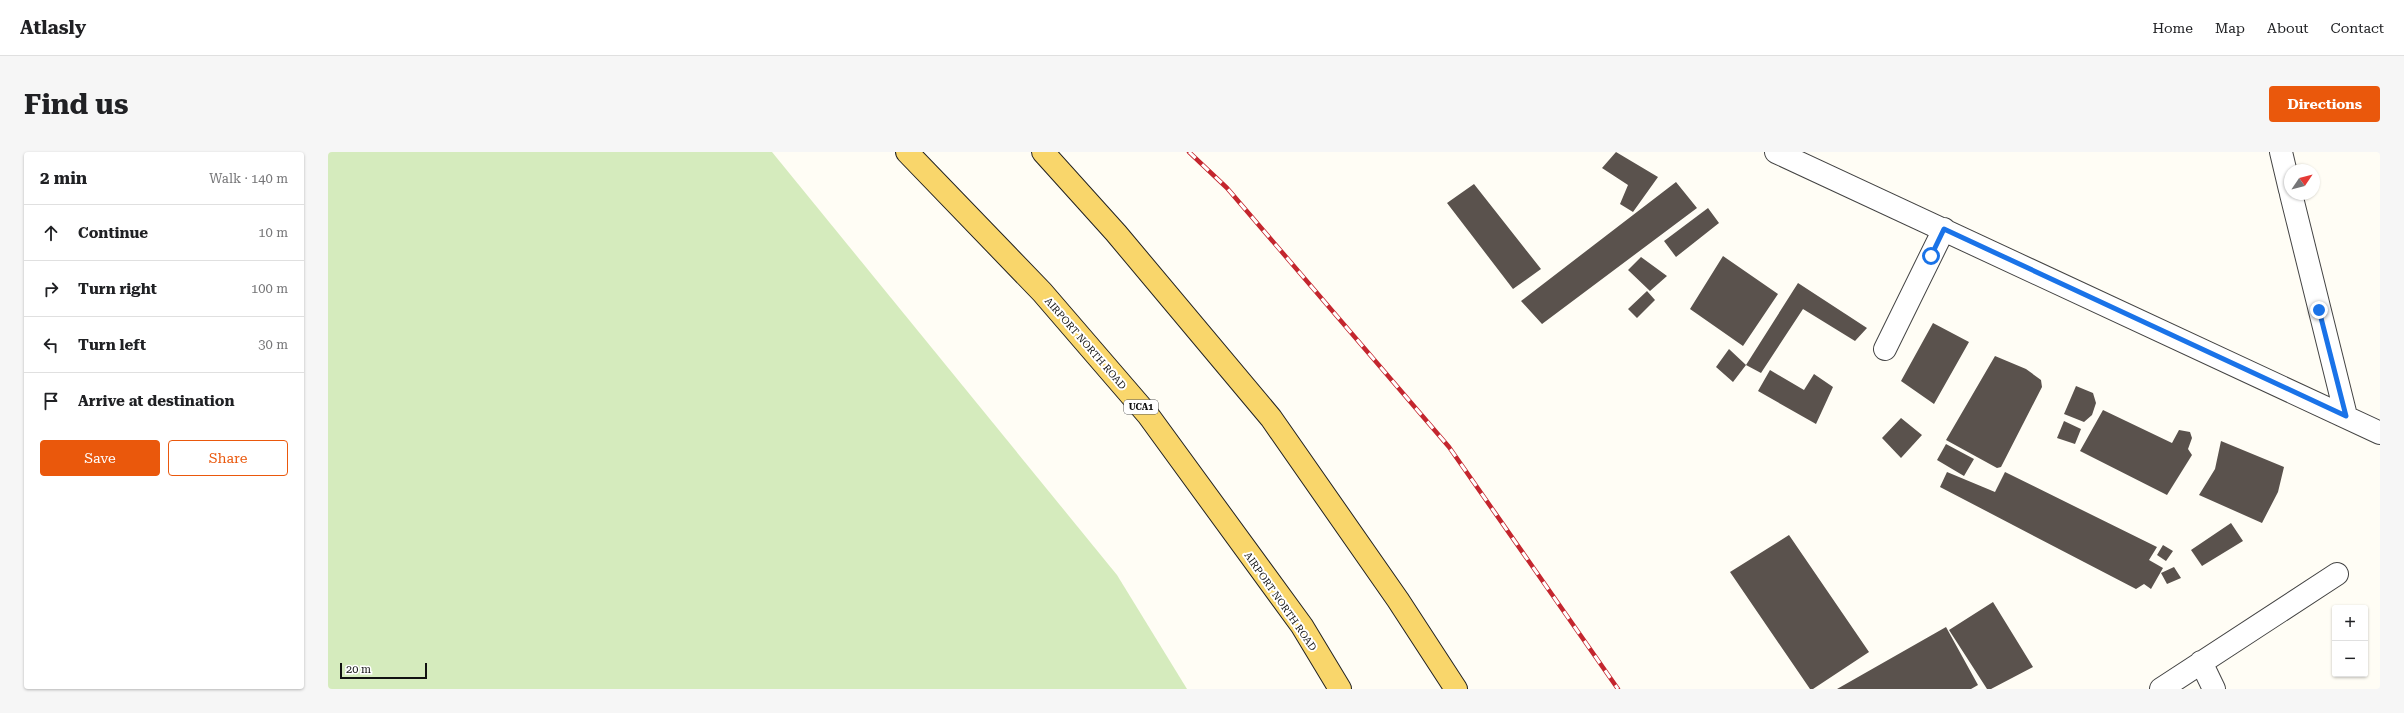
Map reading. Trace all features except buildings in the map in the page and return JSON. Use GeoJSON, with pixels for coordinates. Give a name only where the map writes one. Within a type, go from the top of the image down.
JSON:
{"type":"FeatureCollection","features":[{"type":"Feature","properties":{"kind":"main road","name":"AIRPORT NORTH ROAD"},"geometry":{"type":"LineString","coordinates":[[907,152],[1042,292],[1148,415],[1302,626],[1340,689]]}},
{"type":"Feature","properties":{"kind":"main road"},"geometry":{"type":"LineString","coordinates":[[1043,152],[1116,233],[1271,418],[1398,600],[1456,689]]}},
{"type":"Feature","properties":{"kind":"street"},"geometry":{"type":"LineString","coordinates":[[1776,152],[2380,433]]}},
{"type":"Feature","properties":{"kind":"street"},"geometry":{"type":"LineString","coordinates":[[2281,152],[2284,165]]}},
{"type":"Feature","properties":{"kind":"street"},"geometry":{"type":"LineString","coordinates":[[2292,200],[2346,416]]}},
{"type":"Feature","properties":{"kind":"street"},"geometry":{"type":"LineString","coordinates":[[1885,350],[1944,229]]}},
{"type":"Feature","properties":{"kind":"street"},"geometry":{"type":"LineString","coordinates":[[2161,689],[2337,574]]}},
{"type":"Feature","properties":{"kind":"street"},"geometry":{"type":"LineString","coordinates":[[2201,662],[2214,689]]}},
{"type":"Feature","properties":{"kind":"green space"},"geometry":{"type":"Polygon","coordinates":[[[328,152],[772,152],[1117,575],[1187,689],[328,689],[328,152]]]}},
{"type":"Feature","properties":{"kind":"railway"},"geometry":{"type":"LineString","coordinates":[[1189,152],[1227,188],[1449,447],[1618,689]]}},
{"type":"Feature","properties":{"kind":"route"},"geometry":{"type":"LineString","coordinates":[[1931,256],[1944,229],[2346,416],[2319,310]]}}]}
